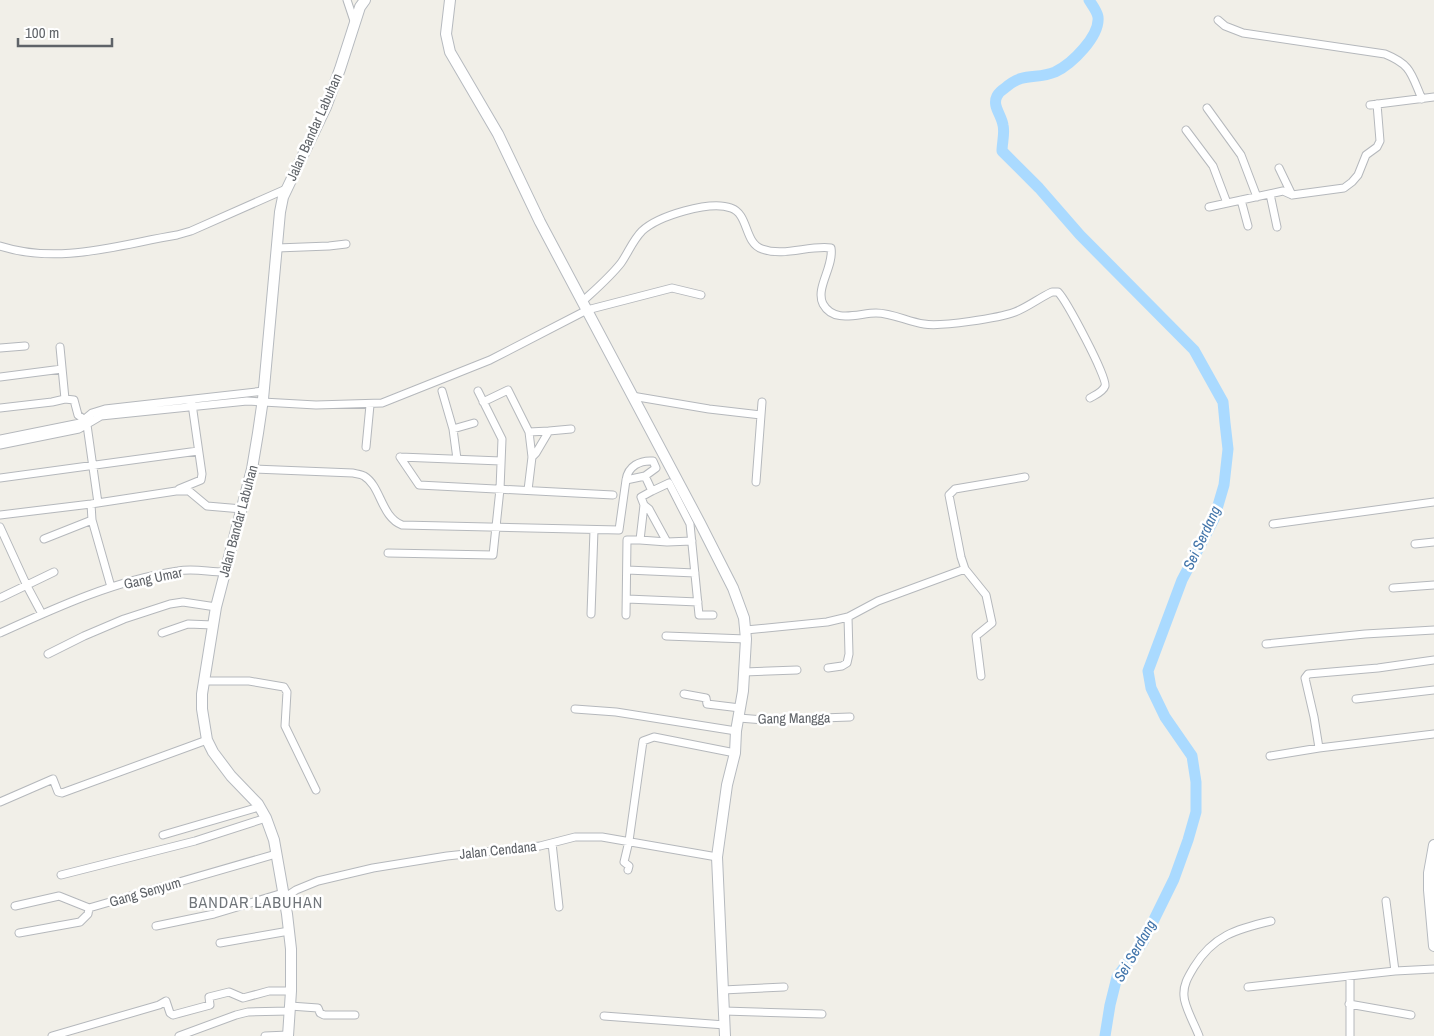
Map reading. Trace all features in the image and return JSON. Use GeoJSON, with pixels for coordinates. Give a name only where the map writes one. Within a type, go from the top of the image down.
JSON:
{"type":"FeatureCollection","features":[{"type":"Feature","properties":{"kind":"main road","name":"Jalan Bandar Labuhan"},"geometry":{"type":"LineString","coordinates":[[288,1035],[291,948],[274,840],[266,818],[259,807],[219,761],[207,740],[202,709],[204,681],[216,607],[252,468],[264,391],[280,212],[286,189],[326,107],[360,7],[365,0]]}},
{"type":"Feature","properties":{"kind":"main road"},"geometry":{"type":"LineString","coordinates":[[450,0],[446,34],[449,50],[498,134],[540,222],[733,588],[741,607],[746,635],[744,672],[740,713],[717,857],[725,1031]]}},
{"type":"Feature","properties":{"kind":"main road"},"geometry":{"type":"LineString","coordinates":[[1433,850],[1429,873],[1429,890],[1434,946]]}},
{"type":"Feature","properties":{"kind":"street"},"geometry":{"type":"LineString","coordinates":[[347,0],[355,25]]}},
{"type":"Feature","properties":{"kind":"street"},"geometry":{"type":"LineString","coordinates":[[1218,20],[1233,30],[1272,39],[1385,54],[1406,66],[1422,98]]}},
{"type":"Feature","properties":{"kind":"street"},"geometry":{"type":"LineString","coordinates":[[1210,207],[1283,191],[1292,195],[1344,188],[1358,175],[1366,155],[1377,147],[1380,141],[1373,105],[1434,97]]}},
{"type":"Feature","properties":{"kind":"street"},"geometry":{"type":"LineString","coordinates":[[1207,108],[1241,156],[1257,197]]}},
{"type":"Feature","properties":{"kind":"street"},"geometry":{"type":"LineString","coordinates":[[1186,130],[1213,166],[1227,204]]}},
{"type":"Feature","properties":{"kind":"street"},"geometry":{"type":"LineString","coordinates":[[1279,168],[1292,195]]}},
{"type":"Feature","properties":{"kind":"street"},"geometry":{"type":"LineString","coordinates":[[0,246],[44,255],[65,255],[177,235],[198,228],[286,189]]}},
{"type":"Feature","properties":{"kind":"street"},"geometry":{"type":"LineString","coordinates":[[1270,194],[1277,227]]}},
{"type":"Feature","properties":{"kind":"street"},"geometry":{"type":"LineString","coordinates":[[1241,200],[1248,226]]}},
{"type":"Feature","properties":{"kind":"street"},"geometry":{"type":"LineString","coordinates":[[229,399],[316,405],[370,405],[401,397],[490,360],[585,305],[612,274],[645,228],[661,220],[704,206],[734,209],[754,244],[760,248],[781,251],[831,248],[831,260],[821,296],[824,305],[835,315],[846,316],[878,312],[914,322],[941,325],[1012,313],[1052,292],[1058,292],[1097,360],[1106,380],[1103,390],[1090,398]]}},
{"type":"Feature","properties":{"kind":"street"},"geometry":{"type":"LineString","coordinates":[[277,248],[346,244]]}},
{"type":"Feature","properties":{"kind":"street"},"geometry":{"type":"LineString","coordinates":[[585,305],[672,288],[700,295]]}},
{"type":"Feature","properties":{"kind":"street"},"geometry":{"type":"LineString","coordinates":[[0,348],[25,346]]}},
{"type":"Feature","properties":{"kind":"street"},"geometry":{"type":"LineString","coordinates":[[60,347],[65,398]]}},
{"type":"Feature","properties":{"kind":"street"},"geometry":{"type":"LineString","coordinates":[[0,377],[62,369]]}},
{"type":"Feature","properties":{"kind":"street"},"geometry":{"type":"LineString","coordinates":[[483,402],[508,390],[529,432],[532,457],[528,490]]}},
{"type":"Feature","properties":{"kind":"street"},"geometry":{"type":"LineString","coordinates":[[0,445],[78,426],[86,422],[92,413],[105,409],[229,399],[264,391]]}},
{"type":"Feature","properties":{"kind":"street"},"geometry":{"type":"LineString","coordinates":[[442,391],[454,429],[457,459]]}},
{"type":"Feature","properties":{"kind":"street"},"geometry":{"type":"LineString","coordinates":[[388,552],[493,555],[500,489],[502,439],[478,391]]}},
{"type":"Feature","properties":{"kind":"street"},"geometry":{"type":"LineString","coordinates":[[632,396],[709,409],[761,415]]}},
{"type":"Feature","properties":{"kind":"street"},"geometry":{"type":"LineString","coordinates":[[0,408],[52,402],[65,398],[74,400],[78,415],[86,422],[92,467],[94,503],[92,520],[111,587]]}},
{"type":"Feature","properties":{"kind":"street"},"geometry":{"type":"LineString","coordinates":[[756,482],[762,402]]}},
{"type":"Feature","properties":{"kind":"street"},"geometry":{"type":"LineString","coordinates":[[176,491],[201,480],[202,474],[192,403]]}},
{"type":"Feature","properties":{"kind":"street"},"geometry":{"type":"LineString","coordinates":[[366,447],[370,405]]}},
{"type":"Feature","properties":{"kind":"street"},"geometry":{"type":"LineString","coordinates":[[454,429],[474,423]]}},
{"type":"Feature","properties":{"kind":"street"},"geometry":{"type":"LineString","coordinates":[[0,439],[78,426]]}},
{"type":"Feature","properties":{"kind":"street"},"geometry":{"type":"LineString","coordinates":[[529,432],[572,429]]}},
{"type":"Feature","properties":{"kind":"street"},"geometry":{"type":"LineString","coordinates":[[532,457],[549,431]]}},
{"type":"Feature","properties":{"kind":"street"},"geometry":{"type":"LineString","coordinates":[[0,478],[198,452]]}},
{"type":"Feature","properties":{"kind":"street"},"geometry":{"type":"LineString","coordinates":[[501,461],[400,457],[419,485],[613,495]]}},
{"type":"Feature","properties":{"kind":"street"},"geometry":{"type":"LineString","coordinates":[[626,480],[645,476],[654,464],[665,459]]}},
{"type":"Feature","properties":{"kind":"street"},"geometry":{"type":"LineString","coordinates":[[252,468],[353,473],[365,476],[372,484],[394,522],[402,525],[619,530],[626,475],[631,467],[646,460],[654,464]]}},
{"type":"Feature","properties":{"kind":"street"},"geometry":{"type":"LineString","coordinates":[[645,476],[652,491]]}},
{"type":"Feature","properties":{"kind":"street"},"geometry":{"type":"LineString","coordinates":[[981,676],[976,636],[992,623],[986,595],[966,569],[960,554],[950,493],[955,490],[1025,477]]}},
{"type":"Feature","properties":{"kind":"street"},"geometry":{"type":"LineString","coordinates":[[640,540],[644,505],[641,497],[669,483],[690,524],[699,615],[713,615]]}},
{"type":"Feature","properties":{"kind":"street"},"geometry":{"type":"LineString","coordinates":[[0,514],[176,491],[189,491],[207,506],[242,509]]}},
{"type":"Feature","properties":{"kind":"street"},"geometry":{"type":"LineString","coordinates":[[1273,524],[1434,502]]}},
{"type":"Feature","properties":{"kind":"street"},"geometry":{"type":"LineString","coordinates":[[644,505],[649,509],[667,542]]}},
{"type":"Feature","properties":{"kind":"street"},"geometry":{"type":"LineString","coordinates":[[44,539],[92,520]]}},
{"type":"Feature","properties":{"kind":"street"},"geometry":{"type":"LineString","coordinates":[[0,527],[42,614]]}},
{"type":"Feature","properties":{"kind":"street"},"geometry":{"type":"LineString","coordinates":[[591,614],[594,530]]}},
{"type":"Feature","properties":{"kind":"street"},"geometry":{"type":"LineString","coordinates":[[626,615],[627,540],[692,541]]}},
{"type":"Feature","properties":{"kind":"street"},"geometry":{"type":"LineString","coordinates":[[1415,544],[1434,542]]}},
{"type":"Feature","properties":{"kind":"street"},"geometry":{"type":"LineString","coordinates":[[666,636],[746,635],[826,622],[848,617],[878,601],[966,569]]}},
{"type":"Feature","properties":{"kind":"street"},"geometry":{"type":"LineString","coordinates":[[627,570],[695,573]]}},
{"type":"Feature","properties":{"kind":"street","name":"Gang Umar"},"geometry":{"type":"LineString","coordinates":[[0,633],[111,587],[178,571],[224,572]]}},
{"type":"Feature","properties":{"kind":"street"},"geometry":{"type":"LineString","coordinates":[[0,598],[54,572]]}},
{"type":"Feature","properties":{"kind":"street"},"geometry":{"type":"LineString","coordinates":[[1393,588],[1434,584]]}},
{"type":"Feature","properties":{"kind":"street"},"geometry":{"type":"LineString","coordinates":[[627,599],[698,602]]}},
{"type":"Feature","properties":{"kind":"street"},"geometry":{"type":"LineString","coordinates":[[48,654],[124,619],[170,604],[183,602],[216,607]]}},
{"type":"Feature","properties":{"kind":"street"},"geometry":{"type":"LineString","coordinates":[[828,668],[842,666],[847,663],[849,654],[848,617]]}},
{"type":"Feature","properties":{"kind":"street"},"geometry":{"type":"LineString","coordinates":[[162,633],[192,624],[213,625]]}},
{"type":"Feature","properties":{"kind":"street"},"geometry":{"type":"LineString","coordinates":[[1266,644],[1365,634],[1434,630]]}},
{"type":"Feature","properties":{"kind":"street"},"geometry":{"type":"LineString","coordinates":[[1319,748],[1305,678],[1308,674],[1378,668],[1434,660]]}},
{"type":"Feature","properties":{"kind":"street"},"geometry":{"type":"LineString","coordinates":[[744,672],[797,670]]}},
{"type":"Feature","properties":{"kind":"street"},"geometry":{"type":"LineString","coordinates":[[204,681],[249,681],[284,687],[287,692],[285,726],[316,790]]}},
{"type":"Feature","properties":{"kind":"street"},"geometry":{"type":"LineString","coordinates":[[1356,699],[1434,690]]}},
{"type":"Feature","properties":{"kind":"street","name":"Gang Mangga"},"geometry":{"type":"LineString","coordinates":[[684,694],[706,698],[707,704],[710,705],[777,720],[850,716]]}},
{"type":"Feature","properties":{"kind":"street"},"geometry":{"type":"LineString","coordinates":[[575,709],[616,712],[736,731]]}},
{"type":"Feature","properties":{"kind":"street"},"geometry":{"type":"LineString","coordinates":[[1270,756],[1434,734]]}},
{"type":"Feature","properties":{"kind":"street"},"geometry":{"type":"LineString","coordinates":[[628,870],[629,866],[624,862],[629,841],[643,740],[654,737],[734,753]]}},
{"type":"Feature","properties":{"kind":"street"},"geometry":{"type":"LineString","coordinates":[[0,802],[53,779],[58,792],[62,793],[207,740]]}},
{"type":"Feature","properties":{"kind":"street"},"geometry":{"type":"LineString","coordinates":[[163,835],[259,807]]}},
{"type":"Feature","properties":{"kind":"street"},"geometry":{"type":"LineString","coordinates":[[61,875],[195,841],[266,818]]}},
{"type":"Feature","properties":{"kind":"street","name":"Jalan Cendana"},"geometry":{"type":"LineString","coordinates":[[156,926],[214,914],[283,895],[318,881],[373,868],[413,860],[540,846],[575,837],[602,837],[717,857]]}},
{"type":"Feature","properties":{"kind":"street"},"geometry":{"type":"LineString","coordinates":[[552,843],[559,907]]}},
{"type":"Feature","properties":{"kind":"street","name":"Gang Senyum"},"geometry":{"type":"LineString","coordinates":[[89,908],[276,854]]}},
{"type":"Feature","properties":{"kind":"street"},"geometry":{"type":"LineString","coordinates":[[15,906],[59,896],[89,908],[88,914],[80,922],[19,933]]}},
{"type":"Feature","properties":{"kind":"street"},"geometry":{"type":"LineString","coordinates":[[1386,901],[1395,972]]}},
{"type":"Feature","properties":{"kind":"street"},"geometry":{"type":"LineString","coordinates":[[1199,1036],[1184,998],[1187,978],[1200,956],[1222,937],[1239,929],[1270,921]]}},
{"type":"Feature","properties":{"kind":"street"},"geometry":{"type":"LineString","coordinates":[[220,943],[289,931]]}},
{"type":"Feature","properties":{"kind":"street"},"geometry":{"type":"LineString","coordinates":[[1248,987],[1350,976],[1434,970]]}},
{"type":"Feature","properties":{"kind":"street"},"geometry":{"type":"LineString","coordinates":[[1350,976],[1350,1036]]}},
{"type":"Feature","properties":{"kind":"street"},"geometry":{"type":"LineString","coordinates":[[723,990],[784,987]]}},
{"type":"Feature","properties":{"kind":"street"},"geometry":{"type":"LineString","coordinates":[[52,1036],[160,1005],[166,1001],[170,1014],[173,1015],[210,1004],[209,997],[229,992],[243,998],[269,991],[291,991]]}},
{"type":"Feature","properties":{"kind":"street"},"geometry":{"type":"LineString","coordinates":[[1349,1004],[1412,1015]]}},
{"type":"Feature","properties":{"kind":"street"},"geometry":{"type":"LineString","coordinates":[[179,1036],[248,1012],[318,1008],[320,1013],[324,1015],[355,1015]]}},
{"type":"Feature","properties":{"kind":"street"},"geometry":{"type":"LineString","coordinates":[[724,1011],[822,1014]]}},
{"type":"Feature","properties":{"kind":"street"},"geometry":{"type":"LineString","coordinates":[[604,1016],[725,1031]]}},
{"type":"Feature","properties":{"kind":"street"},"geometry":{"type":"LineString","coordinates":[[265,1036],[288,1035]]}},
{"type":"Feature","properties":{"kind":"waterway","name":"Sei Serdang"},"geometry":{"type":"LineString","coordinates":[[1089,0],[1096,10],[1098,17],[1095,32],[1084,49],[1069,63],[1055,72],[1018,79],[998,95],[996,100],[997,110],[1004,128],[1002,151],[1039,188],[1080,235],[1194,350],[1223,402],[1228,449],[1224,485],[1214,519],[1182,580],[1148,671],[1151,688],[1165,717],[1192,756],[1196,782],[1196,812],[1174,879],[1143,942],[1117,977],[1105,1036]]}},
{"type":"Feature","properties":{"kind":"district","name":"BANDAR LABUHAN"},"geometry":{"type":"Point","coordinates":[256,902]}}]}
